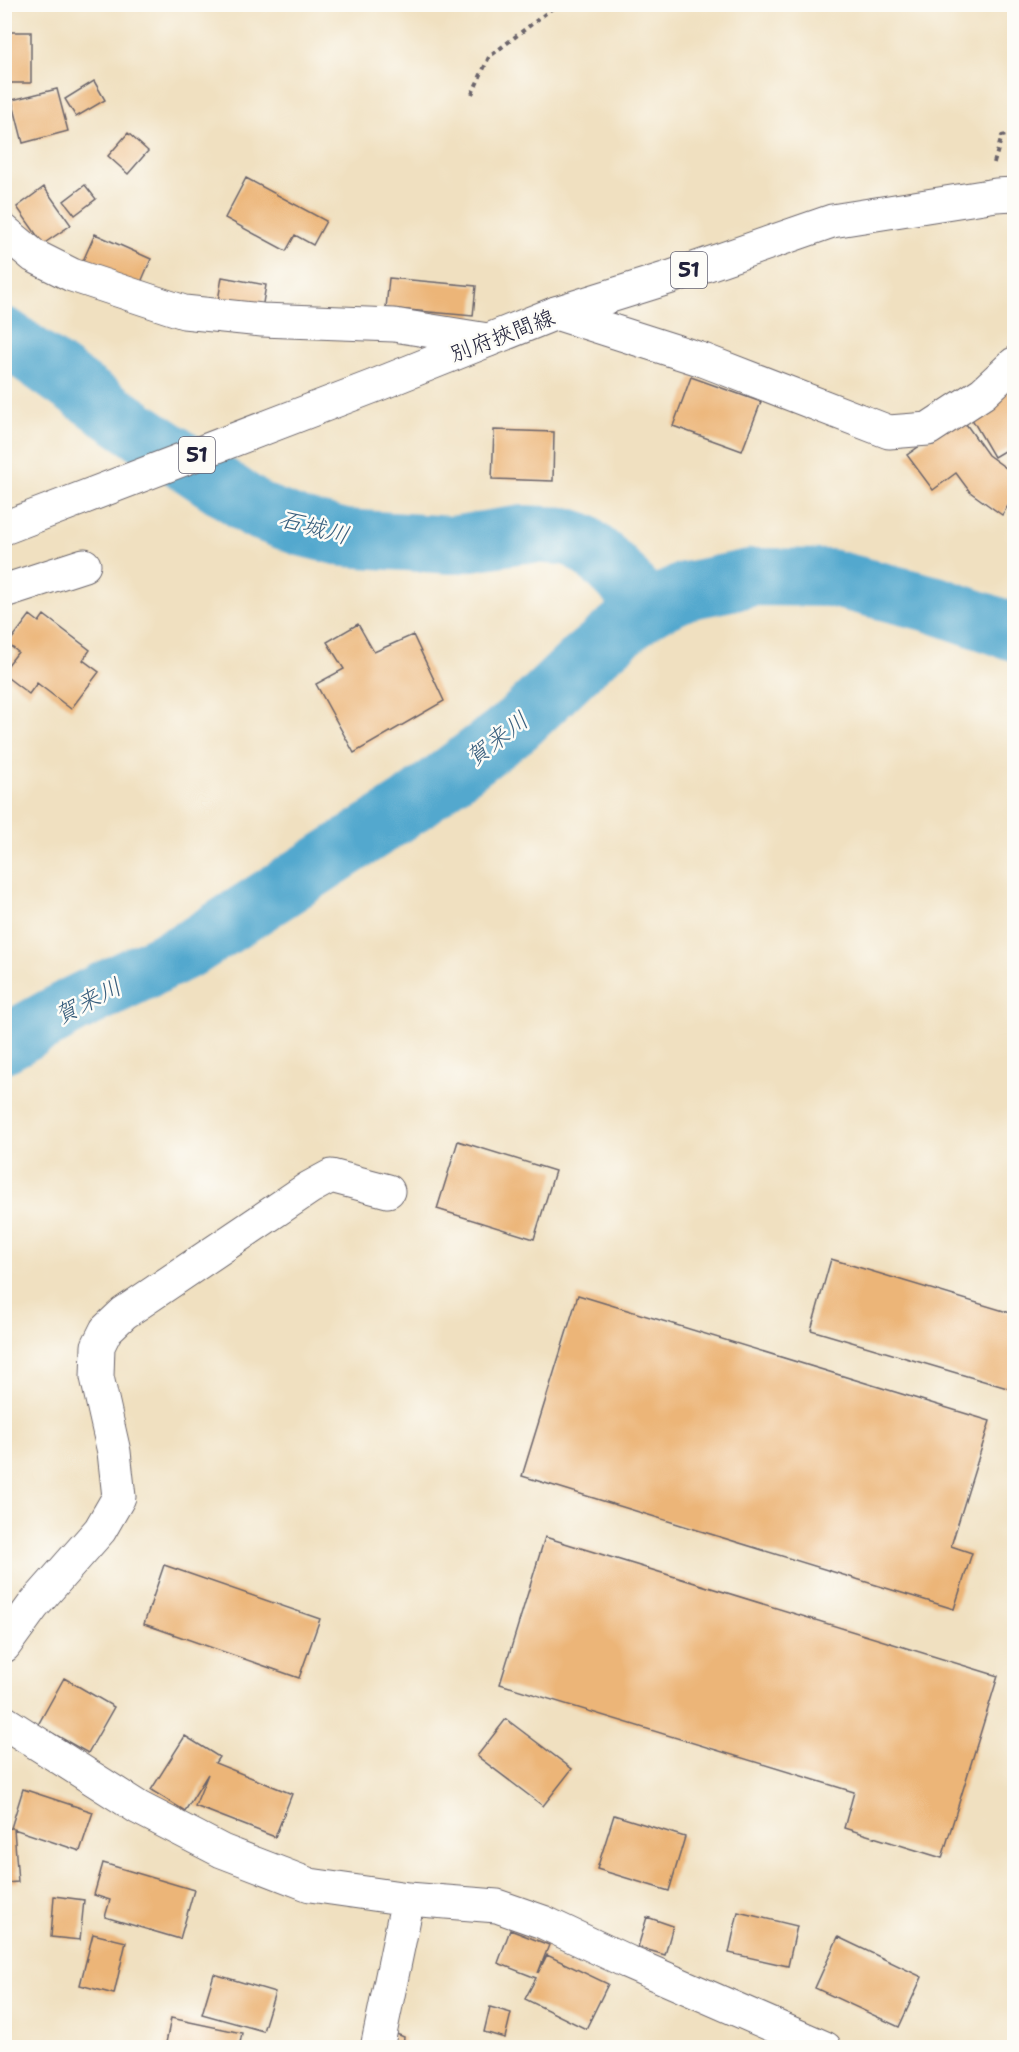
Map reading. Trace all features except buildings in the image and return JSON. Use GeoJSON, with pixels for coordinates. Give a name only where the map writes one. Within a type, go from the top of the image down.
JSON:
{"type":"FeatureCollection","features":[{"type":"Feature","properties":{"kind":"street","name":"別府挾間線"},"geometry":{"type":"LineString","coordinates":[[12,526],[556,313],[671,277],[832,220],[1014,194]]}},
{"type":"Feature","properties":{"kind":"street"},"geometry":{"type":"LineString","coordinates":[[4,231],[33,256],[72,275],[184,312],[262,320],[394,325],[488,340]]}},
{"type":"Feature","properties":{"kind":"street"},"geometry":{"type":"LineString","coordinates":[[556,313],[703,360],[889,432],[928,429],[983,393],[1014,364]]}},
{"type":"Feature","properties":{"kind":"street"},"geometry":{"type":"LineString","coordinates":[[4,591],[84,565]]}},
{"type":"Feature","properties":{"kind":"street"},"geometry":{"type":"LineString","coordinates":[[4,1646],[33,1606],[100,1530],[119,1497],[114,1452],[97,1377],[98,1346],[106,1330],[124,1313],[309,1188],[331,1176],[388,1191]]}},
{"type":"Feature","properties":{"kind":"street"},"geometry":{"type":"LineString","coordinates":[[4,1722],[139,1808],[222,1851],[309,1885],[408,1899],[497,1906],[534,1918],[825,2048]]}},
{"type":"Feature","properties":{"kind":"street"},"geometry":{"type":"LineString","coordinates":[[377,2048],[408,1899]]}},
{"type":"Feature","properties":{"kind":"path"},"geometry":{"type":"LineString","coordinates":[[472,94],[489,57],[554,7],[554,4]]}},
{"type":"Feature","properties":{"kind":"path"},"geometry":{"type":"LineString","coordinates":[[992,170],[1002,136],[1014,133]]}},
{"type":"Feature","properties":{"kind":"waterway","name":"石城川"},"geometry":{"type":"LineString","coordinates":[[4,336],[258,511],[300,527],[345,538],[452,545],[523,534],[565,536],[580,541],[605,561],[647,609]]}},
{"type":"Feature","properties":{"kind":"waterway","name":"賀来川"},"geometry":{"type":"LineString","coordinates":[[4,1044],[74,1005],[193,947],[409,807],[516,726],[585,660],[630,622],[647,609],[686,591],[755,577],[830,578],[933,604],[1014,632]]}}]}
